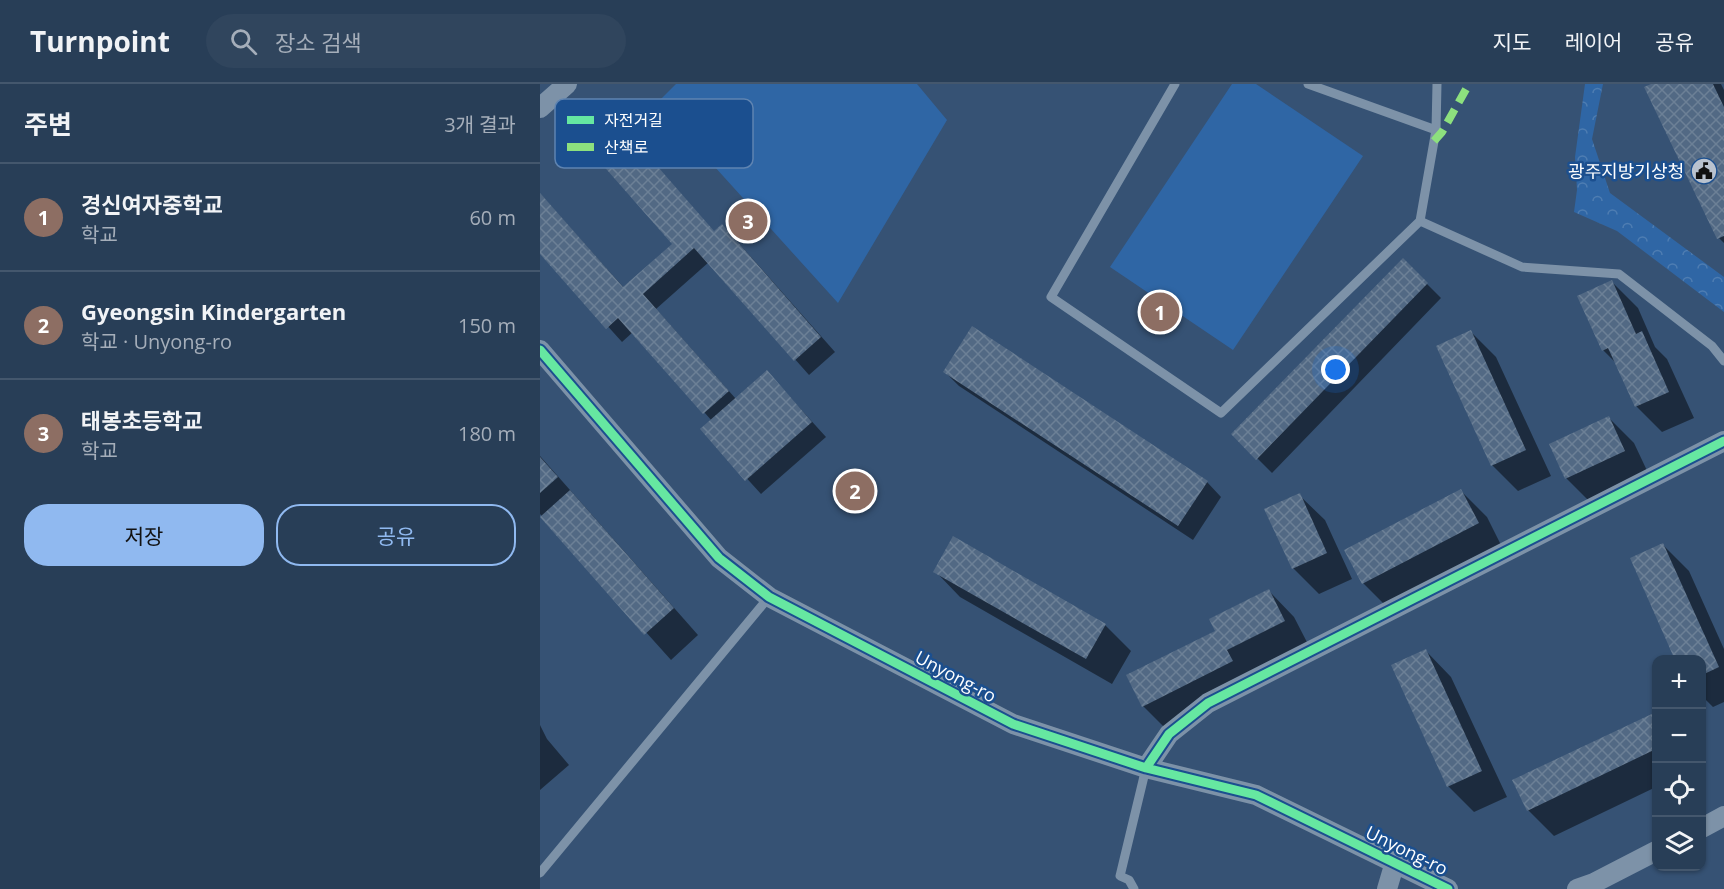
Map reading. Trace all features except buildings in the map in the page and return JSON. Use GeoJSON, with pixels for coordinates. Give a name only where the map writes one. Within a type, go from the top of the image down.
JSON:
{"type":"FeatureCollection","features":[{"type":"Feature","properties":{"kind":"street"},"geometry":{"type":"LineString","coordinates":[[540,108],[567,84]]}},
{"type":"Feature","properties":{"kind":"street","name":"Unyong-ro"},"geometry":{"type":"LineString","coordinates":[[540,350],[718,558],[769,597],[1013,724],[1146,768],[1256,795],[1448,889]]}},
{"type":"Feature","properties":{"kind":"street"},"geometry":{"type":"LineString","coordinates":[[1146,768],[1169,734],[1208,703],[1724,441]]}},
{"type":"Feature","properties":{"kind":"street"},"geometry":{"type":"LineString","coordinates":[[1706,825],[1724,816]]}},
{"type":"Feature","properties":{"kind":"street"},"geometry":{"type":"LineString","coordinates":[[1589,887],[1652,853]]}},
{"type":"Feature","properties":{"kind":"street"},"geometry":{"type":"LineString","coordinates":[[1387,889],[1395,862]]}},
{"type":"Feature","properties":{"kind":"lane"},"geometry":{"type":"LineString","coordinates":[[1175,84],[1051,297],[1221,413],[1420,221],[1436,130],[1437,84]]}},
{"type":"Feature","properties":{"kind":"lane"},"geometry":{"type":"LineString","coordinates":[[1308,84],[1436,130]]}},
{"type":"Feature","properties":{"kind":"lane"},"geometry":{"type":"LineString","coordinates":[[1420,221],[1522,267],[1619,274],[1712,346],[1724,361]]}},
{"type":"Feature","properties":{"kind":"lane"},"geometry":{"type":"LineString","coordinates":[[540,873],[769,597]]}},
{"type":"Feature","properties":{"kind":"lane"},"geometry":{"type":"LineString","coordinates":[[1134,889],[1129,880],[1120,876],[1146,768]]}},
{"type":"Feature","properties":{"kind":"green space"},"geometry":{"type":"Polygon","coordinates":[[[676,84],[917,84],[947,120],[838,303],[716,168],[753,168],[753,99],[661,99],[676,84]]]}},
{"type":"Feature","properties":{"kind":"green space"},"geometry":{"type":"Polygon","coordinates":[[[1232,84],[1256,84],[1363,156],[1233,350],[1110,267],[1232,84]]]}},
{"type":"Feature","properties":{"kind":"green space"},"geometry":{"type":"Polygon","coordinates":[[[1585,84],[1603,84],[1592,139],[1610,193],[1724,277],[1724,312],[1617,231],[1574,212],[1577,190],[1575,157],[1585,84]]]}},
{"type":"Feature","properties":{"kind":"marked path"},"geometry":{"type":"LineString","coordinates":[[1434,141],[1442,132],[1469,84]]}},
{"type":"Feature","properties":{"kind":"cycle path"},"geometry":{"type":"LineString","coordinates":[[540,350],[719,558],[769,597],[1013,724],[1146,768],[1256,795],[1448,889]]}},
{"type":"Feature","properties":{"kind":"cycle path"},"geometry":{"type":"LineString","coordinates":[[1146,768],[1169,734],[1208,703],[1724,441]]}},
{"type":"Feature","properties":{"kind":"place","name":"광주지방기상청"},"geometry":{"type":"Point","coordinates":[1704,171]}},
{"type":"Feature","properties":{"kind":"place","name":"태봉초등학교"},"geometry":{"type":"Point","coordinates":[748,221]}},
{"type":"Feature","properties":{"kind":"place","name":"경신여자중학교"},"geometry":{"type":"Point","coordinates":[1160,312]}},
{"type":"Feature","properties":{"kind":"place","name":"Gyeongsin Kindergarten"},"geometry":{"type":"Point","coordinates":[855,491]}}]}
